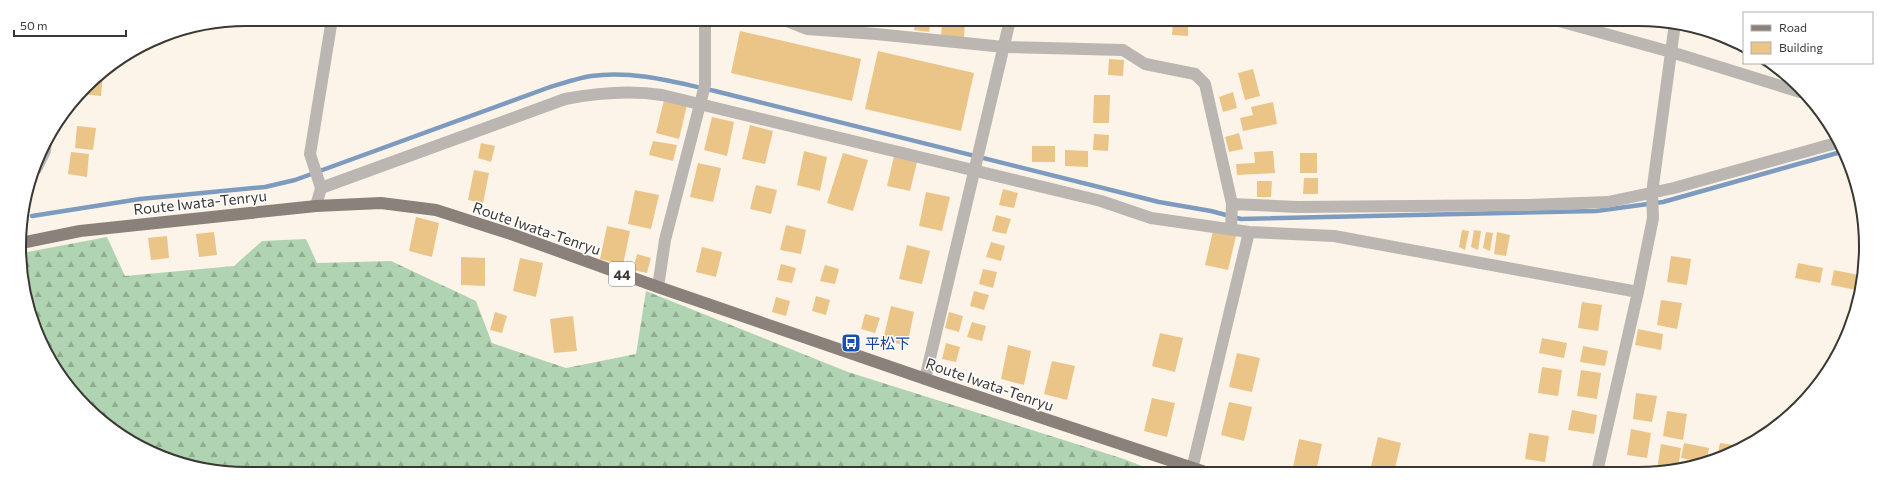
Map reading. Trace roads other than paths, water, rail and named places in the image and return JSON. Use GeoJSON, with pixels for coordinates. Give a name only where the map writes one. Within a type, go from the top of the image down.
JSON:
{"type":"FeatureCollection","features":[{"type":"Feature","properties":{"kind":"main road","name":"Route Iwata-Tenryu"},"geometry":{"type":"LineString","coordinates":[[26,242],[80,231],[316,206],[381,203],[436,210],[1186,467]]}},
{"type":"Feature","properties":{"kind":"street"},"geometry":{"type":"LineString","coordinates":[[316,206],[320,186],[310,154],[331,26]]}},
{"type":"Feature","properties":{"kind":"street"},"geometry":{"type":"LineString","coordinates":[[658,287],[665,240],[706,86],[705,26]]}},
{"type":"Feature","properties":{"kind":"street"},"geometry":{"type":"LineString","coordinates":[[799,26],[807,29],[1004,47],[1123,50],[1145,64],[1195,74],[1205,84],[1232,204],[1231,230]]}},
{"type":"Feature","properties":{"kind":"street"},"geometry":{"type":"LineString","coordinates":[[925,378],[1009,26]]}},
{"type":"Feature","properties":{"kind":"street"},"geometry":{"type":"LineString","coordinates":[[1577,26],[1671,52],[1793,90]]}},
{"type":"Feature","properties":{"kind":"street"},"geometry":{"type":"LineString","coordinates":[[1598,467],[1638,292],[1653,212],[1652,196],[1674,29]]}},
{"type":"Feature","properties":{"kind":"street"},"geometry":{"type":"LineString","coordinates":[[320,186],[565,99],[590,94],[646,92],[701,102],[974,168],[1101,200],[1151,218],[1249,232],[1334,236],[1638,292]]}},
{"type":"Feature","properties":{"kind":"street"},"geometry":{"type":"LineString","coordinates":[[1232,204],[1298,207],[1528,205],[1608,202],[1652,196],[1833,144]]}},
{"type":"Feature","properties":{"kind":"street"},"geometry":{"type":"LineString","coordinates":[[1192,467],[1249,232]]}},
{"type":"Feature","properties":{"kind":"waterway"},"geometry":{"type":"LineString","coordinates":[[32,216],[140,199],[265,187],[295,180],[550,87],[576,79],[607,75],[638,76],[685,84],[1159,202],[1211,211],[1241,219],[1596,211],[1663,202],[1838,153]]}},
{"type":"Feature","properties":{"kind":"place","name":"平松下"},"geometry":{"type":"Point","coordinates":[851,343]}}]}
